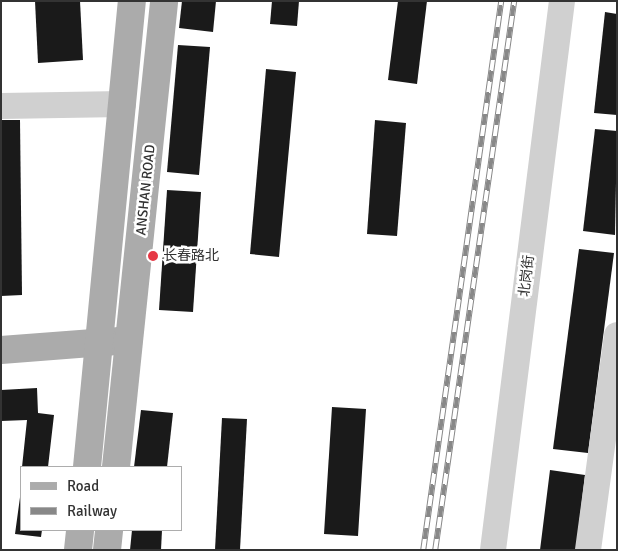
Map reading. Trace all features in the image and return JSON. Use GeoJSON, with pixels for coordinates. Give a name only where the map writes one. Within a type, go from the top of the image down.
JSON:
{"type":"FeatureCollection","features":[{"type":"Feature","properties":{"kind":"main road"},"geometry":{"type":"LineString","coordinates":[[87,466],[132,1]]}},
{"type":"Feature","properties":{"kind":"main road","name":"ANSHAN ROAD"},"geometry":{"type":"LineString","coordinates":[[116,466],[131,339],[164,1]]}},
{"type":"Feature","properties":{"kind":"main road"},"geometry":{"type":"LineString","coordinates":[[1,350],[131,339]]}},
{"type":"Feature","properties":{"kind":"main road"},"geometry":{"type":"LineString","coordinates":[[78,550],[80,531]]}},
{"type":"Feature","properties":{"kind":"main road"},"geometry":{"type":"LineString","coordinates":[[107,550],[109,531]]}},
{"type":"Feature","properties":{"kind":"street","name":"北岗街"},"geometry":{"type":"LineString","coordinates":[[493,550],[562,1]]}},
{"type":"Feature","properties":{"kind":"street"},"geometry":{"type":"LineString","coordinates":[[1,106],[123,104]]}},
{"type":"Feature","properties":{"kind":"street"},"geometry":{"type":"LineString","coordinates":[[588,550],[611,426],[617,335]]}},
{"type":"Feature","properties":{"kind":"building"},"geometry":{"type":"Polygon","coordinates":[[[35,1],[80,1],[83,60],[38,63],[35,1]]]}},
{"type":"Feature","properties":{"kind":"building"},"geometry":{"type":"Polygon","coordinates":[[[182,1],[216,1],[213,32],[179,28],[182,1]]]}},
{"type":"Feature","properties":{"kind":"building"},"geometry":{"type":"Polygon","coordinates":[[[272,1],[299,1],[297,26],[270,24],[272,1]]]}},
{"type":"Feature","properties":{"kind":"building"},"geometry":{"type":"Polygon","coordinates":[[[398,1],[427,1],[417,84],[388,80],[398,1]]]}},
{"type":"Feature","properties":{"kind":"building"},"geometry":{"type":"Polygon","coordinates":[[[605,12],[617,14],[617,115],[594,113],[605,12]]]}},
{"type":"Feature","properties":{"kind":"building"},"geometry":{"type":"Polygon","coordinates":[[[178,45],[210,47],[199,175],[167,172],[178,45]]]}},
{"type":"Feature","properties":{"kind":"building"},"geometry":{"type":"Polygon","coordinates":[[[266,69],[296,72],[279,257],[250,254],[266,69]]]}},
{"type":"Feature","properties":{"kind":"building"},"geometry":{"type":"Polygon","coordinates":[[[1,120],[20,120],[22,295],[1,296],[1,120]]]}},
{"type":"Feature","properties":{"kind":"building"},"geometry":{"type":"Polygon","coordinates":[[[375,120],[406,123],[397,236],[367,234],[375,120]]]}},
{"type":"Feature","properties":{"kind":"building"},"geometry":{"type":"Polygon","coordinates":[[[595,129],[617,131],[615,235],[583,231],[595,129]]]}},
{"type":"Feature","properties":{"kind":"building"},"geometry":{"type":"Polygon","coordinates":[[[167,190],[201,192],[193,312],[159,310],[167,190]]]}},
{"type":"Feature","properties":{"kind":"building"},"geometry":{"type":"Polygon","coordinates":[[[579,249],[614,253],[588,453],[553,449],[579,249]]]}},
{"type":"Feature","properties":{"kind":"building"},"geometry":{"type":"Polygon","coordinates":[[[37,388],[38,413],[54,415],[48,466],[22,466],[27,420],[1,421],[1,390],[37,388]]]}},
{"type":"Feature","properties":{"kind":"building"},"geometry":{"type":"Polygon","coordinates":[[[332,407],[366,409],[358,536],[324,534],[332,407]]]}},
{"type":"Feature","properties":{"kind":"building"},"geometry":{"type":"Polygon","coordinates":[[[141,410],[173,413],[167,466],[134,466],[141,410]]]}},
{"type":"Feature","properties":{"kind":"building"},"geometry":{"type":"Polygon","coordinates":[[[222,418],[247,419],[240,550],[215,550],[222,418]]]}},
{"type":"Feature","properties":{"kind":"building"},"geometry":{"type":"Polygon","coordinates":[[[550,470],[585,475],[576,550],[540,550],[550,470]]]}},
{"type":"Feature","properties":{"kind":"building"},"geometry":{"type":"Polygon","coordinates":[[[20,497],[20,531],[42,531],[41,537],[15,534],[20,497]]]}},
{"type":"Feature","properties":{"kind":"building"},"geometry":{"type":"Polygon","coordinates":[[[132,531],[162,531],[161,550],[130,550],[132,531]]]}},
{"type":"Feature","properties":{"kind":"railway"},"geometry":{"type":"LineString","coordinates":[[423,550],[501,1]]}},
{"type":"Feature","properties":{"kind":"railway"},"geometry":{"type":"LineString","coordinates":[[435,550],[514,1]]}},
{"type":"Feature","properties":{"kind":"place","name":"长春路北"},"geometry":{"type":"Point","coordinates":[153,256]}}]}
